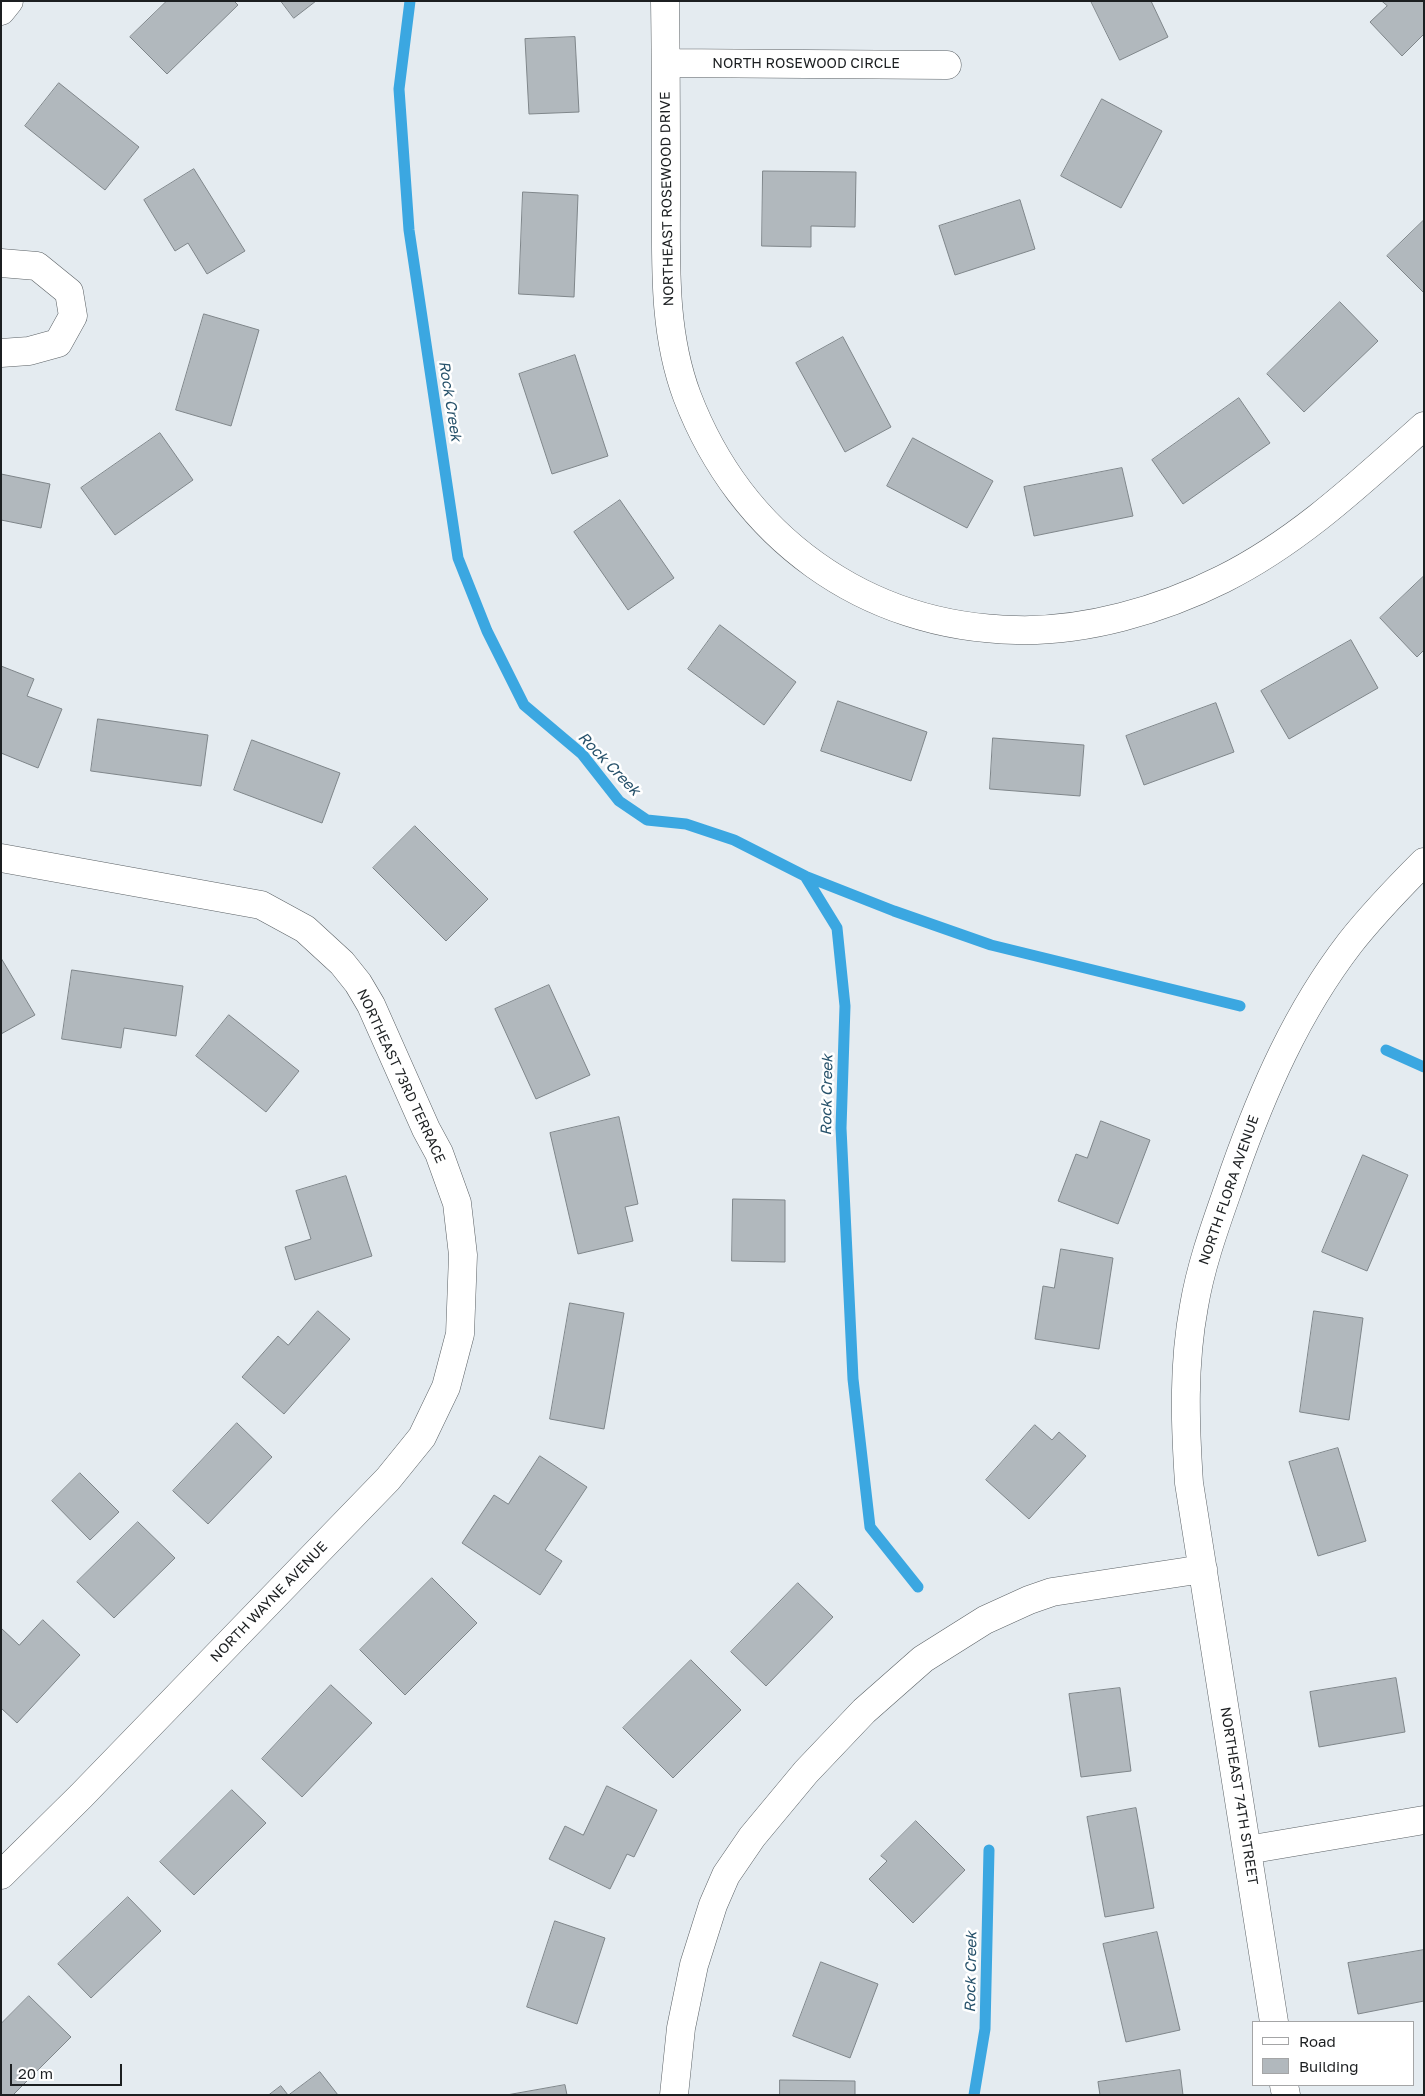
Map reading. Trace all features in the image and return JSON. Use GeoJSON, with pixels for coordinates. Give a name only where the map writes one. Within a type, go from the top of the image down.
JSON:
{"type":"FeatureCollection","features":[{"type":"Feature","properties":{"kind":"street"},"geometry":{"type":"LineString","coordinates":[[1,11],[9,1]]}},
{"type":"Feature","properties":{"kind":"street","name":"NORTHEAST ROSEWOOD DRIVE"},"geometry":{"type":"LineString","coordinates":[[665,1],[666,294],[673,344],[686,394],[707,440],[733,484],[773,531],[823,572],[845,585],[902,610],[966,626],[1017,630],[1068,627],[1120,617],[1173,600],[1223,579],[1294,537],[1342,499],[1424,426]]}},
{"type":"Feature","properties":{"kind":"street","name":"NORTH ROSEWOOD CIRCLE"},"geometry":{"type":"LineString","coordinates":[[666,63],[947,65]]}},
{"type":"Feature","properties":{"kind":"street"},"geometry":{"type":"LineString","coordinates":[[1,263],[37,266],[69,292],[73,316],[58,343],[29,352],[1,353]]}},
{"type":"Feature","properties":{"kind":"street","name":"NORTHEAST 73RD TERRACE"},"geometry":{"type":"LineString","coordinates":[[1,858],[260,905],[305,929],[336,958],[358,983],[371,1006],[426,1129],[439,1153],[457,1202],[463,1255],[463,1287]]}},
{"type":"Feature","properties":{"kind":"street","name":"NORTH FLORA AVENUE"},"geometry":{"type":"LineString","coordinates":[[1203,1569],[1190,1483],[1185,1423],[1186,1364],[1194,1305],[1208,1247],[1256,1111],[1275,1067],[1297,1024],[1349,944],[1380,907],[1424,862]]}},
{"type":"Feature","properties":{"kind":"street","name":"NORTH WAYNE AVENUE"},"geometry":{"type":"LineString","coordinates":[[1,1875],[388,1480],[417,1444],[446,1387],[460,1334],[463,1287]]}},
{"type":"Feature","properties":{"kind":"street"},"geometry":{"type":"LineString","coordinates":[[674,2095],[680,2028],[694,1966],[726,1875],[752,1837],[806,1772],[864,1711],[923,1659],[985,1620],[1029,1600],[1052,1592],[1203,1569]]}},
{"type":"Feature","properties":{"kind":"street","name":"NORTHEAST 74TH STREET"},"geometry":{"type":"LineString","coordinates":[[1203,1569],[1274,2021]]}},
{"type":"Feature","properties":{"kind":"street"},"geometry":{"type":"LineString","coordinates":[[1247,1850],[1424,1820]]}},
{"type":"Feature","properties":{"kind":"building"},"geometry":{"type":"Polygon","coordinates":[[[167,1],[234,1],[238,5],[167,74],[130,37],[167,1]]]}},
{"type":"Feature","properties":{"kind":"building"},"geometry":{"type":"Polygon","coordinates":[[[281,1],[316,1],[294,18],[281,1]]]}},
{"type":"Feature","properties":{"kind":"building"},"geometry":{"type":"Polygon","coordinates":[[[1091,1],[1151,1],[1168,37],[1120,60],[1091,1]]]}},
{"type":"Feature","properties":{"kind":"building"},"geometry":{"type":"Polygon","coordinates":[[[1382,1],[1424,1],[1424,34],[1402,56],[1370,22],[1387,6],[1382,1]]]}},
{"type":"Feature","properties":{"kind":"building"},"geometry":{"type":"Polygon","coordinates":[[[575,37],[579,112],[529,114],[525,39],[575,37]]]}},
{"type":"Feature","properties":{"kind":"building"},"geometry":{"type":"Polygon","coordinates":[[[59,83],[139,147],[105,190],[25,126],[59,83]]]}},
{"type":"Feature","properties":{"kind":"building"},"geometry":{"type":"Polygon","coordinates":[[[1102,99],[1162,131],[1121,208],[1061,176],[1102,99]]]}},
{"type":"Feature","properties":{"kind":"building"},"geometry":{"type":"Polygon","coordinates":[[[194,169],[245,251],[207,274],[188,243],[175,251],[144,200],[194,169]]]}},
{"type":"Feature","properties":{"kind":"building"},"geometry":{"type":"Polygon","coordinates":[[[763,171],[856,172],[855,227],[811,226],[811,247],[762,246],[763,171]]]}},
{"type":"Feature","properties":{"kind":"building"},"geometry":{"type":"Polygon","coordinates":[[[523,192],[578,195],[574,297],[519,294],[523,192]]]}},
{"type":"Feature","properties":{"kind":"building"},"geometry":{"type":"Polygon","coordinates":[[[1020,200],[1035,249],[955,275],[939,226],[1020,200]]]}},
{"type":"Feature","properties":{"kind":"building"},"geometry":{"type":"Polygon","coordinates":[[[1424,220],[1424,293],[1387,256],[1424,220]]]}},
{"type":"Feature","properties":{"kind":"building"},"geometry":{"type":"Polygon","coordinates":[[[1340,302],[1378,341],[1304,412],[1267,374],[1340,302]]]}},
{"type":"Feature","properties":{"kind":"building"},"geometry":{"type":"Polygon","coordinates":[[[204,314],[259,330],[231,426],[176,410],[204,314]]]}},
{"type":"Feature","properties":{"kind":"building"},"geometry":{"type":"Polygon","coordinates":[[[843,337],[891,427],[845,452],[796,363],[843,337]]]}},
{"type":"Feature","properties":{"kind":"building"},"geometry":{"type":"Polygon","coordinates":[[[575,355],[608,456],[552,474],[519,374],[575,355]]]}},
{"type":"Feature","properties":{"kind":"building"},"geometry":{"type":"Polygon","coordinates":[[[1239,398],[1270,443],[1183,504],[1152,460],[1239,398]]]}},
{"type":"Feature","properties":{"kind":"building"},"geometry":{"type":"Polygon","coordinates":[[[160,433],[193,480],[115,535],[81,488],[160,433]]]}},
{"type":"Feature","properties":{"kind":"building"},"geometry":{"type":"Polygon","coordinates":[[[913,438],[993,481],[967,528],[887,486],[913,438]]]}},
{"type":"Feature","properties":{"kind":"building"},"geometry":{"type":"Polygon","coordinates":[[[1122,468],[1133,516],[1034,536],[1024,487],[1122,468]]]}},
{"type":"Feature","properties":{"kind":"building"},"geometry":{"type":"Polygon","coordinates":[[[1,474],[50,484],[41,528],[1,520],[1,474]]]}},
{"type":"Feature","properties":{"kind":"building"},"geometry":{"type":"Polygon","coordinates":[[[620,500],[674,578],[628,610],[574,532],[620,500]]]}},
{"type":"Feature","properties":{"kind":"building"},"geometry":{"type":"Polygon","coordinates":[[[1424,576],[1424,650],[1417,657],[1380,618],[1424,576]]]}},
{"type":"Feature","properties":{"kind":"building"},"geometry":{"type":"Polygon","coordinates":[[[720,625],[796,682],[764,725],[688,669],[720,625]]]}},
{"type":"Feature","properties":{"kind":"building"},"geometry":{"type":"Polygon","coordinates":[[[1351,640],[1378,688],[1289,739],[1261,691],[1351,640]]]}},
{"type":"Feature","properties":{"kind":"building"},"geometry":{"type":"Polygon","coordinates":[[[1,666],[34,679],[27,696],[62,709],[38,768],[1,753],[1,666]]]}},
{"type":"Feature","properties":{"kind":"building"},"geometry":{"type":"Polygon","coordinates":[[[838,701],[927,732],[911,781],[821,751],[838,701]]]}},
{"type":"Feature","properties":{"kind":"building"},"geometry":{"type":"Polygon","coordinates":[[[1216,703],[1234,752],[1144,785],[1126,736],[1216,703]]]}},
{"type":"Feature","properties":{"kind":"building"},"geometry":{"type":"Polygon","coordinates":[[[98,719],[208,735],[201,786],[91,771],[98,719]]]}},
{"type":"Feature","properties":{"kind":"building"},"geometry":{"type":"Polygon","coordinates":[[[993,738],[1084,745],[1080,796],[990,789],[993,738]]]}},
{"type":"Feature","properties":{"kind":"building"},"geometry":{"type":"Polygon","coordinates":[[[252,740],[340,773],[322,823],[234,790],[252,740]]]}},
{"type":"Feature","properties":{"kind":"building"},"geometry":{"type":"Polygon","coordinates":[[[415,826],[488,899],[446,941],[373,868],[415,826]]]}},
{"type":"Feature","properties":{"kind":"building"},"geometry":{"type":"Polygon","coordinates":[[[1,958],[35,1015],[1,1034],[1,958]]]}},
{"type":"Feature","properties":{"kind":"building"},"geometry":{"type":"Polygon","coordinates":[[[72,970],[183,986],[176,1036],[124,1028],[121,1048],[62,1039],[72,970]]]}},
{"type":"Feature","properties":{"kind":"building"},"geometry":{"type":"Polygon","coordinates":[[[549,985],[590,1075],[536,1099],[495,1009],[549,985]]]}},
{"type":"Feature","properties":{"kind":"building"},"geometry":{"type":"Polygon","coordinates":[[[229,1015],[299,1071],[266,1112],[196,1056],[229,1015]]]}},
{"type":"Feature","properties":{"kind":"building"},"geometry":{"type":"Polygon","coordinates":[[[619,1117],[638,1204],[625,1207],[633,1241],[578,1254],[550,1133],[619,1117]]]}},
{"type":"Feature","properties":{"kind":"building"},"geometry":{"type":"Polygon","coordinates":[[[1101,1121],[1150,1140],[1118,1224],[1058,1201],[1076,1154],[1087,1158],[1101,1121]]]}},
{"type":"Feature","properties":{"kind":"building"},"geometry":{"type":"Polygon","coordinates":[[[1363,1155],[1408,1175],[1367,1271],[1322,1252],[1363,1155]]]}},
{"type":"Feature","properties":{"kind":"building"},"geometry":{"type":"Polygon","coordinates":[[[346,1176],[372,1256],[295,1280],[285,1247],[311,1239],[296,1191],[346,1176]]]}},
{"type":"Feature","properties":{"kind":"building"},"geometry":{"type":"Polygon","coordinates":[[[733,1199],[785,1200],[785,1262],[732,1261],[733,1199]]]}},
{"type":"Feature","properties":{"kind":"building"},"geometry":{"type":"Polygon","coordinates":[[[1061,1249],[1113,1258],[1099,1349],[1035,1339],[1043,1286],[1054,1288],[1061,1249]]]}},
{"type":"Feature","properties":{"kind":"building"},"geometry":{"type":"Polygon","coordinates":[[[570,1303],[624,1313],[604,1429],[550,1419],[570,1303]]]}},
{"type":"Feature","properties":{"kind":"building"},"geometry":{"type":"Polygon","coordinates":[[[318,1311],[350,1339],[284,1414],[242,1377],[278,1336],[288,1345],[318,1311]]]}},
{"type":"Feature","properties":{"kind":"building"},"geometry":{"type":"Polygon","coordinates":[[[1314,1311],[1363,1318],[1349,1420],[1300,1412],[1314,1311]]]}},
{"type":"Feature","properties":{"kind":"building"},"geometry":{"type":"Polygon","coordinates":[[[237,1423],[272,1457],[208,1524],[173,1491],[237,1423]]]}},
{"type":"Feature","properties":{"kind":"building"},"geometry":{"type":"Polygon","coordinates":[[[1035,1425],[1052,1440],[1059,1432],[1086,1456],[1029,1519],[986,1480],[1035,1425]]]}},
{"type":"Feature","properties":{"kind":"building"},"geometry":{"type":"Polygon","coordinates":[[[1338,1448],[1366,1541],[1318,1556],[1289,1462],[1338,1448]]]}},
{"type":"Feature","properties":{"kind":"building"},"geometry":{"type":"Polygon","coordinates":[[[540,1456],[587,1487],[545,1550],[562,1561],[540,1595],[462,1543],[494,1495],[508,1504],[540,1456]]]}},
{"type":"Feature","properties":{"kind":"building"},"geometry":{"type":"Polygon","coordinates":[[[80,1473],[119,1512],[90,1540],[52,1501],[80,1473]]]}},
{"type":"Feature","properties":{"kind":"building"},"geometry":{"type":"Polygon","coordinates":[[[138,1522],[175,1558],[114,1618],[77,1582],[138,1522]]]}},
{"type":"Feature","properties":{"kind":"building"},"geometry":{"type":"Polygon","coordinates":[[[432,1578],[477,1623],[405,1695],[360,1650],[432,1578]]]}},
{"type":"Feature","properties":{"kind":"building"},"geometry":{"type":"Polygon","coordinates":[[[798,1583],[833,1617],[766,1686],[731,1652],[798,1583]]]}},
{"type":"Feature","properties":{"kind":"building"},"geometry":{"type":"Polygon","coordinates":[[[43,1620],[80,1655],[17,1723],[1,1708],[1,1628],[19,1645],[43,1620]]]}},
{"type":"Feature","properties":{"kind":"building"},"geometry":{"type":"Polygon","coordinates":[[[691,1660],[741,1710],[673,1778],[623,1728],[691,1660]]]}},
{"type":"Feature","properties":{"kind":"building"},"geometry":{"type":"Polygon","coordinates":[[[1396,1678],[1405,1732],[1319,1747],[1310,1692],[1396,1678]]]}},
{"type":"Feature","properties":{"kind":"building"},"geometry":{"type":"Polygon","coordinates":[[[331,1685],[372,1723],[302,1797],[262,1759],[331,1685]]]}},
{"type":"Feature","properties":{"kind":"building"},"geometry":{"type":"Polygon","coordinates":[[[1120,1688],[1131,1771],[1081,1777],[1069,1694],[1120,1688]]]}},
{"type":"Feature","properties":{"kind":"building"},"geometry":{"type":"Polygon","coordinates":[[[607,1786],[657,1810],[634,1857],[627,1854],[610,1889],[549,1859],[565,1826],[583,1835],[607,1786]]]}},
{"type":"Feature","properties":{"kind":"building"},"geometry":{"type":"Polygon","coordinates":[[[232,1790],[266,1823],[194,1895],[160,1862],[232,1790]]]}},
{"type":"Feature","properties":{"kind":"building"},"geometry":{"type":"Polygon","coordinates":[[[1136,1808],[1154,1908],[1105,1917],[1087,1817],[1136,1808]]]}},
{"type":"Feature","properties":{"kind":"building"},"geometry":{"type":"Polygon","coordinates":[[[916,1821],[965,1870],[913,1923],[869,1879],[887,1861],[881,1856],[916,1821]]]}},
{"type":"Feature","properties":{"kind":"building"},"geometry":{"type":"Polygon","coordinates":[[[128,1897],[161,1931],[91,1998],[58,1964],[128,1897]]]}},
{"type":"Feature","properties":{"kind":"building"},"geometry":{"type":"Polygon","coordinates":[[[555,1921],[605,1938],[577,2024],[527,2007],[555,1921]]]}},
{"type":"Feature","properties":{"kind":"building"},"geometry":{"type":"Polygon","coordinates":[[[1157,1932],[1180,2030],[1126,2042],[1103,1944],[1157,1932]]]}},
{"type":"Feature","properties":{"kind":"building"},"geometry":{"type":"Polygon","coordinates":[[[1424,1950],[1424,2001],[1358,2014],[1348,1963],[1424,1950]]]}},
{"type":"Feature","properties":{"kind":"building"},"geometry":{"type":"Polygon","coordinates":[[[821,1962],[878,1984],[850,2058],[793,2036],[821,1962]]]}},
{"type":"Feature","properties":{"kind":"building"},"geometry":{"type":"Polygon","coordinates":[[[29,1996],[71,2037],[13,2095],[1,2095],[1,2024],[29,1996]]]}},
{"type":"Feature","properties":{"kind":"building"},"geometry":{"type":"Polygon","coordinates":[[[1180,2070],[1183,2095],[1100,2095],[1098,2082],[1180,2070]]]}},
{"type":"Feature","properties":{"kind":"building"},"geometry":{"type":"Polygon","coordinates":[[[320,2072],[338,2095],[289,2095],[320,2072]]]}},
{"type":"Feature","properties":{"kind":"building"},"geometry":{"type":"Polygon","coordinates":[[[780,2080],[855,2081],[855,2095],[780,2095],[780,2080]]]}},
{"type":"Feature","properties":{"kind":"building"},"geometry":{"type":"Polygon","coordinates":[[[565,2085],[567,2095],[507,2095],[565,2085]]]}},
{"type":"Feature","properties":{"kind":"building"},"geometry":{"type":"Polygon","coordinates":[[[281,2086],[288,2095],[269,2095],[281,2086]]]}},
{"type":"Feature","properties":{"kind":"waterway","name":"Rock Creek"},"geometry":{"type":"LineString","coordinates":[[410,1],[399,89],[409,230],[458,558],[487,631],[524,705],[582,754],[619,801],[647,820],[686,824],[734,840],[805,876],[837,928],[845,1006],[841,1128],[853,1379],[870,1527],[918,1587]]}},
{"type":"Feature","properties":{"kind":"waterway"},"geometry":{"type":"LineString","coordinates":[[805,876],[894,911],[991,945],[1240,1006]]}},
{"type":"Feature","properties":{"kind":"waterway"},"geometry":{"type":"LineString","coordinates":[[1386,1050],[1424,1067]]}},
{"type":"Feature","properties":{"kind":"waterway","name":"Rock Creek"},"geometry":{"type":"LineString","coordinates":[[974,2095],[985,2029],[989,1850]]}}]}
